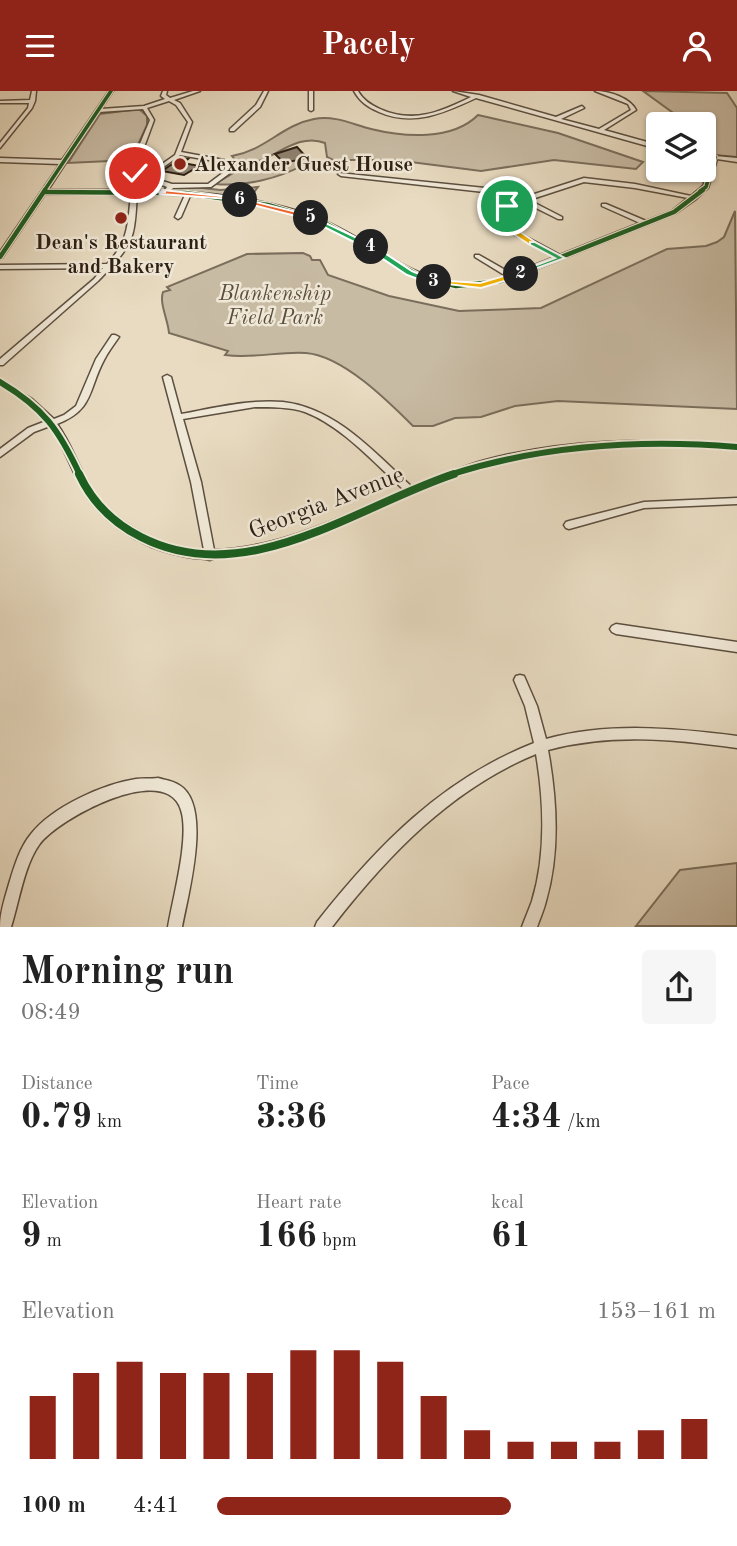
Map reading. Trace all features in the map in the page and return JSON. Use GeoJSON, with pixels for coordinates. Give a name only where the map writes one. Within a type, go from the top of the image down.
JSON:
{"type":"FeatureCollection","features":[{"type":"Feature","properties":{"kind":"street"},"geometry":{"type":"LineString","coordinates":[[0,146],[33,101],[34,91]]}},
{"type":"Feature","properties":{"kind":"street"},"geometry":{"type":"LineString","coordinates":[[0,257],[111,91]]}},
{"type":"Feature","properties":{"kind":"street"},"geometry":{"type":"LineString","coordinates":[[165,91],[163,96],[188,115],[190,122],[178,151],[151,174],[154,180],[171,186],[209,186],[227,173],[226,165],[218,160],[178,151]]}},
{"type":"Feature","properties":{"kind":"street"},"geometry":{"type":"LineString","coordinates":[[97,111],[144,107],[198,91]]}},
{"type":"Feature","properties":{"kind":"street"},"geometry":{"type":"LineString","coordinates":[[232,130],[258,106],[266,91]]}},
{"type":"Feature","properties":{"kind":"street"},"geometry":{"type":"LineString","coordinates":[[311,91],[311,110]]}},
{"type":"Feature","properties":{"kind":"street"},"geometry":{"type":"LineString","coordinates":[[356,91],[372,107],[402,119],[425,118],[478,96]]}},
{"type":"Feature","properties":{"kind":"street"},"geometry":{"type":"LineString","coordinates":[[455,91],[468,92],[646,144]]}},
{"type":"Feature","properties":{"kind":"street"},"geometry":{"type":"LineString","coordinates":[[597,91],[634,108],[632,114],[599,131]]}},
{"type":"Feature","properties":{"kind":"street"},"geometry":{"type":"LineString","coordinates":[[20,108],[24,101]]}},
{"type":"Feature","properties":{"kind":"street"},"geometry":{"type":"LineString","coordinates":[[0,102],[33,101]]}},
{"type":"Feature","properties":{"kind":"street"},"geometry":{"type":"LineString","coordinates":[[0,363],[110,266],[131,230],[137,158],[152,120],[144,107]]}},
{"type":"Feature","properties":{"kind":"street"},"geometry":{"type":"LineString","coordinates":[[557,119],[582,107]]}},
{"type":"Feature","properties":{"kind":"street"},"geometry":{"type":"LineString","coordinates":[[716,157],[737,160]]}},
{"type":"Feature","properties":{"kind":"street"},"geometry":{"type":"LineString","coordinates":[[0,160],[62,162]]}},
{"type":"Feature","properties":{"kind":"street"},"geometry":{"type":"LineString","coordinates":[[341,174],[485,190],[519,199],[560,218]]}},
{"type":"Feature","properties":{"kind":"street"},"geometry":{"type":"LineString","coordinates":[[561,258],[507,226],[507,206],[519,199],[587,180],[694,198]]}},
{"type":"Feature","properties":{"kind":"street"},"geometry":{"type":"LineString","coordinates":[[44,193],[188,194],[256,203],[316,220],[353,237],[410,273],[431,281],[481,286],[512,277],[674,212],[694,198],[706,182]]}},
{"type":"Feature","properties":{"kind":"street"},"geometry":{"type":"LineString","coordinates":[[166,193],[171,186]]}},
{"type":"Feature","properties":{"kind":"street"},"geometry":{"type":"LineString","coordinates":[[178,217],[188,194]]}},
{"type":"Feature","properties":{"kind":"street"},"geometry":{"type":"LineString","coordinates":[[604,205],[647,224]]}},
{"type":"Feature","properties":{"kind":"street"},"geometry":{"type":"LineString","coordinates":[[0,236],[12,236]]}},
{"type":"Feature","properties":{"kind":"street"},"geometry":{"type":"LineString","coordinates":[[477,256],[512,277]]}},
{"type":"Feature","properties":{"kind":"street"},"geometry":{"type":"LineString","coordinates":[[0,267],[110,266]]}},
{"type":"Feature","properties":{"kind":"street"},"geometry":{"type":"LineString","coordinates":[[0,454],[31,430],[67,417],[80,407],[100,359],[115,337]]}},
{"type":"Feature","properties":{"kind":"street"},"geometry":{"type":"LineString","coordinates":[[167,377],[196,482],[211,556]]}},
{"type":"Feature","properties":{"kind":"street","name":"Georgia Avenue"},"geometry":{"type":"LineString","coordinates":[[0,382],[29,400],[52,422],[71,453],[86,488],[106,513],[161,546],[211,556],[249,553],[274,547],[409,490],[484,464],[547,452],[650,444],[737,447]]}},
{"type":"Feature","properties":{"kind":"street"},"geometry":{"type":"LineString","coordinates":[[177,417],[254,403],[297,405],[339,426],[409,490]]}},
{"type":"Feature","properties":{"kind":"street"},"geometry":{"type":"LineString","coordinates":[[569,525],[644,505],[737,501]]}},
{"type":"Feature","properties":{"kind":"street"},"geometry":{"type":"LineString","coordinates":[[616,629],[737,647]]}},
{"type":"Feature","properties":{"kind":"street"},"geometry":{"type":"LineString","coordinates":[[520,680],[531,702],[541,747],[547,856],[540,897],[529,926]]}},
{"type":"Feature","properties":{"kind":"street"},"geometry":{"type":"LineString","coordinates":[[322,926],[369,867],[404,830],[457,789],[541,747],[565,740],[637,733],[737,742]]}},
{"type":"Feature","properties":{"kind":"street"},"geometry":{"type":"LineString","coordinates":[[4,926],[30,850],[39,834],[78,806],[145,784],[165,785],[180,793],[188,806],[187,851],[175,926]]}},
{"type":"Feature","properties":{"kind":"green space"},"geometry":{"type":"Polygon","coordinates":[[[643,91],[727,93],[737,108],[737,157],[716,155],[716,112],[672,112],[643,91]]]}},
{"type":"Feature","properties":{"kind":"green space"},"geometry":{"type":"Polygon","coordinates":[[[139,109],[147,116],[147,125],[131,160],[68,163],[100,114],[139,109]]]}},
{"type":"Feature","properties":{"kind":"green space"},"geometry":{"type":"Polygon","coordinates":[[[478,115],[558,133],[643,162],[636,169],[554,160],[481,171],[395,160],[333,160],[327,157],[325,143],[307,141],[299,142],[259,161],[273,168],[272,165],[295,160],[303,165],[294,170],[250,183],[215,184],[233,173],[229,161],[235,160],[232,156],[255,149],[292,126],[314,119],[336,119],[398,134],[427,135],[455,129],[478,115]]]}},
{"type":"Feature","properties":{"kind":"green space"},"geometry":{"type":"Polygon","coordinates":[[[185,186],[220,190],[258,187],[248,200],[174,189],[185,186]]]}},
{"type":"Feature","properties":{"kind":"green space","name":"Blankenship Field Park"},"geometry":{"type":"Polygon","coordinates":[[[735,211],[737,409],[558,401],[515,406],[481,417],[455,418],[433,426],[413,426],[364,381],[335,362],[306,353],[225,355],[228,351],[169,333],[163,306],[163,292],[170,290],[167,287],[247,254],[303,253],[312,260],[320,260],[328,275],[389,296],[459,311],[541,308],[667,249],[706,246],[717,242],[724,237],[735,211]]]}},
{"type":"Feature","properties":{"kind":"green space"},"geometry":{"type":"Polygon","coordinates":[[[737,863],[737,926],[636,926],[680,870],[737,863]]]}},
{"type":"Feature","properties":{"kind":"building"},"geometry":{"type":"Polygon","coordinates":[[[297,147],[307,158],[284,163],[275,154],[297,147]]]}},
{"type":"Feature","properties":{"kind":"building","name":"Alexander Guest House"},"geometry":{"type":"Polygon","coordinates":[[[181,158],[188,159],[183,163],[199,166],[184,175],[162,171],[181,158]]]}},
{"type":"Feature","properties":{"kind":"cycle path"},"geometry":{"type":"LineString","coordinates":[[0,257],[111,91]]}},
{"type":"Feature","properties":{"kind":"cycle path"},"geometry":{"type":"LineString","coordinates":[[44,192],[185,193],[268,205],[333,227],[421,277],[456,286],[501,281],[674,212],[706,187],[708,182]]}},
{"type":"Feature","properties":{"kind":"cycle path"},"geometry":{"type":"LineString","coordinates":[[0,382],[29,401],[54,425],[85,486],[107,514],[158,545],[196,554],[237,553],[279,544],[321,530],[446,477],[515,457],[578,447],[642,443],[737,447]]}},
{"type":"Feature","properties":{"kind":"place","name":"Alexander Guest House"},"geometry":{"type":"Point","coordinates":[180,164]}},
{"type":"Feature","properties":{"kind":"place","name":"Dean's Restaurant and Bakery"},"geometry":{"type":"Point","coordinates":[121,218]}},
{"type":"Feature","properties":{"kind":"route"},"geometry":{"type":"LineString","coordinates":[[135,173],[134,192],[229,198],[294,212],[353,237],[420,278],[452,286],[481,286],[501,281],[561,258],[510,230],[505,223],[507,206]]}}]}
